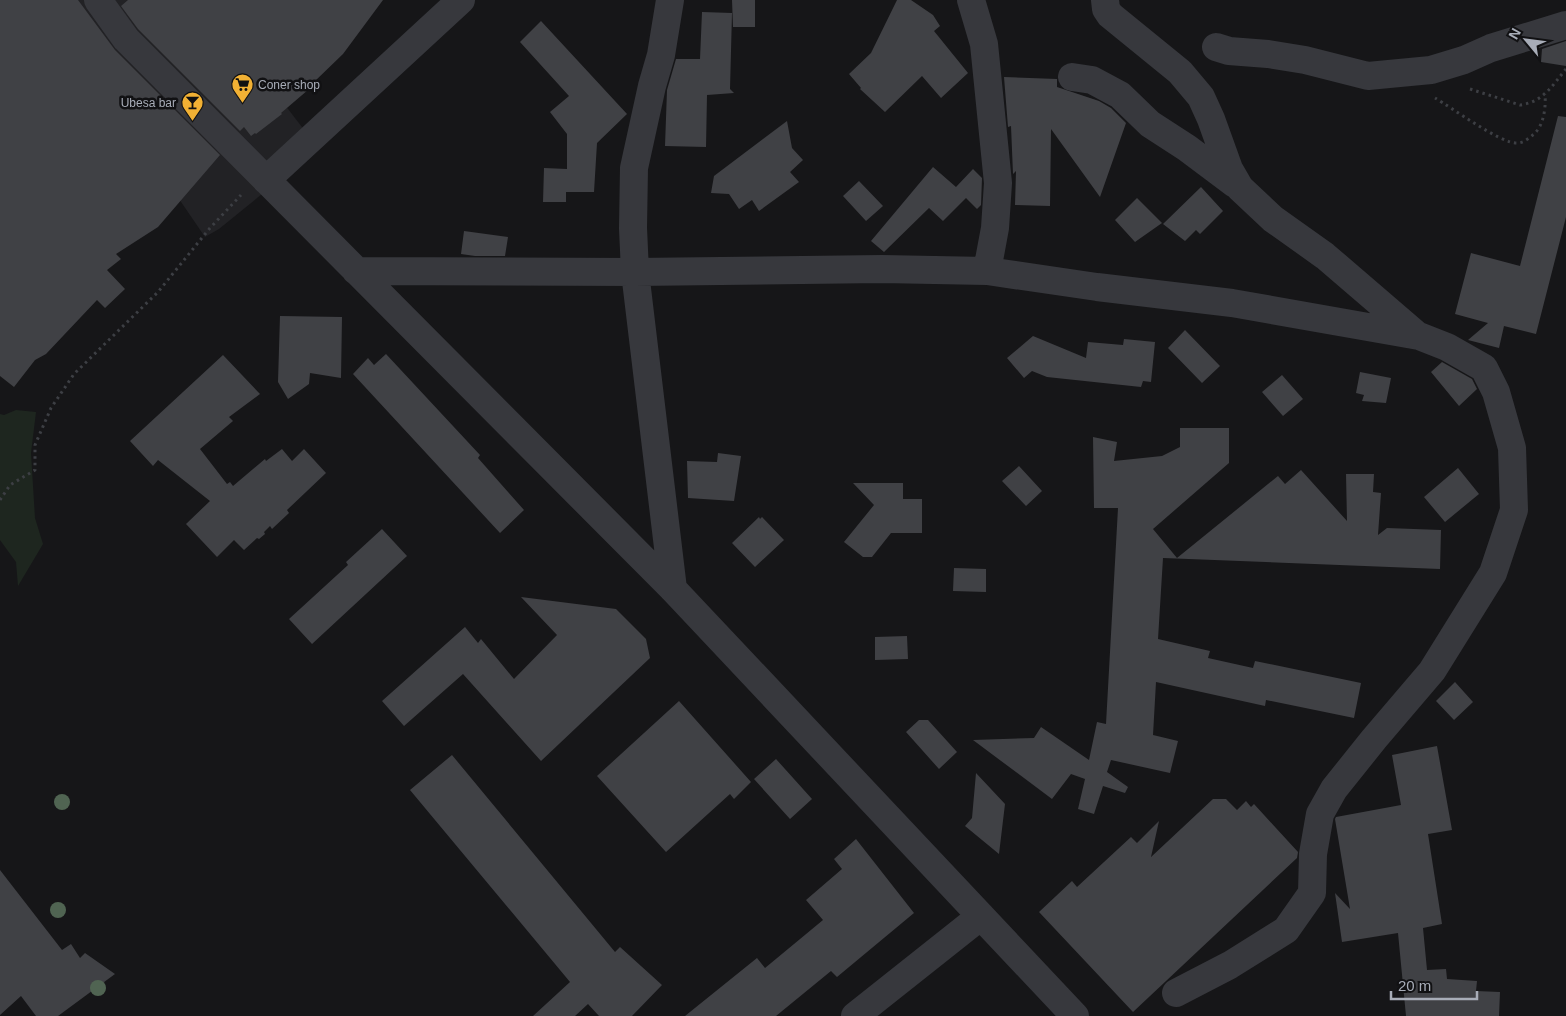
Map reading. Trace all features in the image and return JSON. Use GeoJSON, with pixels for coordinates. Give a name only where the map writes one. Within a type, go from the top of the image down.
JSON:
{"type":"FeatureCollection","features":[{"type":"Feature","properties":{"kind":"street"},"geometry":{"type":"LineString","coordinates":[[98,0],[126,38],[673,589],[1075,1016]]}},
{"type":"Feature","properties":{"kind":"street"},"geometry":{"type":"LineString","coordinates":[[263,177],[461,0]]}},
{"type":"Feature","properties":{"kind":"street"},"geometry":{"type":"LineString","coordinates":[[670,0],[661,55],[652,86],[634,168],[633,228],[635,272],[673,589]]}},
{"type":"Feature","properties":{"kind":"street"},"geometry":{"type":"LineString","coordinates":[[971,0],[984,44],[998,183],[995,228],[987,271]]}},
{"type":"Feature","properties":{"kind":"street"},"geometry":{"type":"LineString","coordinates":[[1104,0],[1110,15],[1180,72],[1201,97],[1229,169],[1240,188]]}},
{"type":"Feature","properties":{"kind":"street"},"geometry":{"type":"LineString","coordinates":[[1216,47],[1229,51],[1268,54],[1305,60],[1368,76],[1431,70],[1464,60],[1499,45],[1566,25]]}},
{"type":"Feature","properties":{"kind":"street"},"geometry":{"type":"LineString","coordinates":[[1072,77],[1092,80],[1120,95],[1150,124],[1187,148],[1240,188],[1273,219],[1325,256],[1418,336]]}},
{"type":"Feature","properties":{"kind":"street"},"geometry":{"type":"LineString","coordinates":[[356,270],[635,272],[872,269],[987,271],[1232,303],[1418,336],[1447,346],[1484,368],[1496,392],[1512,448],[1514,510],[1492,573],[1432,671],[1334,789],[1320,814],[1313,854],[1312,893],[1286,930],[1230,965],[1176,993]]}},
{"type":"Feature","properties":{"kind":"street"},"geometry":{"type":"LineString","coordinates":[[855,1016],[981,916]]}},
{"type":"Feature","properties":{"kind":"path"},"geometry":{"type":"LineString","coordinates":[[1469,89],[1520,105],[1537,101],[1566,69]]}},
{"type":"Feature","properties":{"kind":"path"},"geometry":{"type":"LineString","coordinates":[[1445,104],[1484,128],[1516,144],[1525,141],[1537,131],[1546,107],[1544,94]]}},
{"type":"Feature","properties":{"kind":"path"},"geometry":{"type":"LineString","coordinates":[[0,500],[10,485],[35,470],[35,444],[52,408],[74,374],[158,292],[210,228],[263,177]]}},
{"type":"Feature","properties":{"kind":"shaded area"},"geometry":{"type":"Polygon","coordinates":[[[43,0],[204,0],[315,144],[278,181],[219,229],[205,237],[43,0]]]}},
{"type":"Feature","properties":{"kind":"shaded area"},"geometry":{"type":"Polygon","coordinates":[[[16,410],[36,412],[31,453],[35,518],[43,544],[18,586],[16,562],[0,540],[0,414],[4,415],[16,410]]]}},
{"type":"Feature","properties":{"kind":"building"},"geometry":{"type":"Polygon","coordinates":[[[0,0],[78,0],[115,50],[220,155],[158,227],[116,254],[121,259],[107,270],[125,289],[105,308],[97,300],[46,354],[35,360],[14,387],[0,376],[0,0]]]}},
{"type":"Feature","properties":{"kind":"building"},"geometry":{"type":"Polygon","coordinates":[[[128,0],[383,0],[343,54],[314,82],[315,84],[282,114],[251,136],[244,127],[240,131],[138,29],[121,6],[128,0]]]}},
{"type":"Feature","properties":{"kind":"building"},"geometry":{"type":"Polygon","coordinates":[[[732,0],[755,0],[755,27],[733,27],[732,0]]]}},
{"type":"Feature","properties":{"kind":"building"},"geometry":{"type":"Polygon","coordinates":[[[897,0],[911,0],[933,15],[940,26],[934,31],[968,73],[941,98],[922,76],[885,112],[860,89],[849,74],[871,53],[897,0]]]}},
{"type":"Feature","properties":{"kind":"building"},"geometry":{"type":"Polygon","coordinates":[[[702,12],[732,13],[730,89],[734,93],[707,95],[706,147],[665,146],[667,90],[676,59],[700,59],[702,12]]]}},
{"type":"Feature","properties":{"kind":"building"},"geometry":{"type":"Polygon","coordinates":[[[541,21],[627,114],[597,143],[594,192],[566,192],[566,202],[543,202],[544,168],[567,169],[567,134],[550,112],[569,96],[520,42],[541,21]]]}},
{"type":"Feature","properties":{"kind":"building"},"geometry":{"type":"Polygon","coordinates":[[[1566,41],[1566,66],[1541,62],[1542,49],[1566,41]]]}},
{"type":"Feature","properties":{"kind":"building"},"geometry":{"type":"Polygon","coordinates":[[[1004,77],[1057,79],[1057,87],[1099,101],[1111,108],[1126,123],[1100,197],[1051,129],[1050,206],[1015,205],[1016,171],[1013,174],[1011,126],[1008,127],[1004,77]]]}},
{"type":"Feature","properties":{"kind":"building"},"geometry":{"type":"Polygon","coordinates":[[[1558,116],[1566,117],[1566,217],[1536,334],[1504,326],[1499,348],[1468,340],[1488,323],[1455,314],[1471,253],[1520,266],[1558,116]]]}},
{"type":"Feature","properties":{"kind":"building"},"geometry":{"type":"Polygon","coordinates":[[[787,121],[792,148],[803,160],[790,172],[799,182],[759,211],[752,200],[739,209],[729,194],[711,193],[714,176],[787,121]]]}},
{"type":"Feature","properties":{"kind":"building"},"geometry":{"type":"Polygon","coordinates":[[[933,167],[956,187],[973,169],[982,178],[981,205],[977,209],[966,198],[943,221],[929,208],[884,252],[871,241],[933,167]]]}},
{"type":"Feature","properties":{"kind":"building"},"geometry":{"type":"Polygon","coordinates":[[[859,181],[883,206],[866,221],[843,196],[859,181]]]}},
{"type":"Feature","properties":{"kind":"building"},"geometry":{"type":"Polygon","coordinates":[[[1201,187],[1223,211],[1200,234],[1196,230],[1185,241],[1163,224],[1201,187]]]}},
{"type":"Feature","properties":{"kind":"building"},"geometry":{"type":"Polygon","coordinates":[[[1137,198],[1162,223],[1135,242],[1115,220],[1137,198]]]}},
{"type":"Feature","properties":{"kind":"building"},"geometry":{"type":"Polygon","coordinates":[[[464,231],[508,237],[505,256],[461,254],[464,231]]]}},
{"type":"Feature","properties":{"kind":"building"},"geometry":{"type":"Polygon","coordinates":[[[280,316],[342,317],[341,378],[310,373],[309,384],[288,399],[278,382],[280,316]]]}},
{"type":"Feature","properties":{"kind":"building"},"geometry":{"type":"Polygon","coordinates":[[[1185,330],[1220,366],[1202,383],[1168,348],[1185,330]]]}},
{"type":"Feature","properties":{"kind":"building"},"geometry":{"type":"Polygon","coordinates":[[[1033,336],[1086,358],[1088,342],[1123,345],[1124,339],[1155,342],[1151,382],[1143,381],[1141,387],[1047,377],[1032,371],[1024,378],[1007,358],[1033,336]]]}},
{"type":"Feature","properties":{"kind":"building"},"geometry":{"type":"Polygon","coordinates":[[[386,354],[480,455],[478,458],[524,510],[500,533],[353,374],[368,358],[374,365],[386,354]]]}},
{"type":"Feature","properties":{"kind":"building"},"geometry":{"type":"Polygon","coordinates":[[[223,355],[260,394],[229,417],[233,421],[200,449],[227,484],[230,482],[233,486],[265,459],[266,461],[282,449],[292,461],[304,449],[326,473],[287,510],[289,513],[272,529],[270,526],[264,532],[265,534],[259,539],[257,538],[244,550],[234,540],[217,557],[186,524],[210,501],[158,460],[153,466],[130,441],[223,355]]]}},
{"type":"Feature","properties":{"kind":"building"},"geometry":{"type":"Polygon","coordinates":[[[1442,362],[1472,379],[1477,389],[1459,406],[1431,372],[1442,362]]]}},
{"type":"Feature","properties":{"kind":"building"},"geometry":{"type":"Polygon","coordinates":[[[1360,372],[1391,378],[1386,403],[1362,401],[1364,395],[1356,393],[1360,372]]]}},
{"type":"Feature","properties":{"kind":"building"},"geometry":{"type":"Polygon","coordinates":[[[1282,375],[1303,399],[1283,416],[1262,392],[1282,375]]]}},
{"type":"Feature","properties":{"kind":"building"},"geometry":{"type":"Polygon","coordinates":[[[1180,428],[1229,428],[1229,463],[1153,529],[1177,558],[1278,476],[1285,484],[1301,470],[1347,521],[1346,474],[1374,474],[1373,492],[1381,493],[1378,535],[1387,528],[1441,530],[1440,569],[1163,558],[1158,639],[1210,651],[1208,658],[1253,668],[1255,661],[1361,683],[1354,718],[1266,700],[1265,706],[1156,682],[1153,735],[1178,741],[1170,773],[1111,760],[1107,772],[1128,787],[1125,793],[1103,786],[1094,814],[1078,809],[1085,779],[1071,774],[1052,799],[973,740],[1034,738],[1041,727],[1089,760],[1097,722],[1106,724],[1118,508],[1094,508],[1093,437],[1117,442],[1114,461],[1162,456],[1180,447],[1180,428]]]}},
{"type":"Feature","properties":{"kind":"building"},"geometry":{"type":"Polygon","coordinates":[[[718,453],[741,456],[734,501],[688,498],[687,461],[717,462],[718,453]]]}},
{"type":"Feature","properties":{"kind":"building"},"geometry":{"type":"Polygon","coordinates":[[[1019,466],[1042,491],[1026,506],[1002,481],[1019,466]]]}},
{"type":"Feature","properties":{"kind":"building"},"geometry":{"type":"Polygon","coordinates":[[[1458,468],[1479,494],[1445,522],[1424,497],[1458,468]]]}},
{"type":"Feature","properties":{"kind":"building"},"geometry":{"type":"Polygon","coordinates":[[[853,483],[903,483],[903,499],[922,499],[922,533],[891,533],[872,557],[863,557],[844,542],[874,505],[853,483]]]}},
{"type":"Feature","properties":{"kind":"building"},"geometry":{"type":"Polygon","coordinates":[[[759,517],[760,519],[762,517],[784,540],[755,567],[732,543],[759,517]]]}},
{"type":"Feature","properties":{"kind":"building"},"geometry":{"type":"Polygon","coordinates":[[[382,529],[407,556],[312,644],[289,619],[348,565],[346,562],[382,529]]]}},
{"type":"Feature","properties":{"kind":"building"},"geometry":{"type":"Polygon","coordinates":[[[954,568],[986,569],[986,592],[953,591],[954,568]]]}},
{"type":"Feature","properties":{"kind":"building"},"geometry":{"type":"Polygon","coordinates":[[[521,597],[616,609],[646,639],[650,658],[541,761],[463,674],[404,726],[382,701],[465,627],[478,643],[481,639],[514,679],[557,635],[521,597]]]}},
{"type":"Feature","properties":{"kind":"building"},"geometry":{"type":"Polygon","coordinates":[[[907,636],[908,659],[875,660],[875,637],[907,636]]]}},
{"type":"Feature","properties":{"kind":"building"},"geometry":{"type":"Polygon","coordinates":[[[1455,682],[1473,702],[1454,720],[1436,701],[1455,682]]]}},
{"type":"Feature","properties":{"kind":"building"},"geometry":{"type":"Polygon","coordinates":[[[679,701],[751,782],[734,799],[730,794],[666,852],[597,776],[679,701]]]}},
{"type":"Feature","properties":{"kind":"building"},"geometry":{"type":"Polygon","coordinates":[[[919,720],[928,720],[957,752],[939,769],[906,732],[919,720]]]}},
{"type":"Feature","properties":{"kind":"building"},"geometry":{"type":"Polygon","coordinates":[[[1437,746],[1452,830],[1428,834],[1442,924],[1423,928],[1427,970],[1446,969],[1447,979],[1477,981],[1476,991],[1500,992],[1499,1016],[1406,1016],[1398,933],[1342,942],[1335,893],[1350,909],[1335,819],[1336,817],[1401,805],[1392,755],[1437,746]]]}},
{"type":"Feature","properties":{"kind":"building"},"geometry":{"type":"Polygon","coordinates":[[[452,755],[615,952],[620,947],[662,985],[632,1016],[599,1016],[588,1004],[575,1016],[533,1016],[570,982],[410,790],[452,755]]]}},
{"type":"Feature","properties":{"kind":"building"},"geometry":{"type":"Polygon","coordinates":[[[776,759],[812,799],[790,819],[754,779],[776,759]]]}},
{"type":"Feature","properties":{"kind":"building"},"geometry":{"type":"Polygon","coordinates":[[[976,773],[1005,804],[999,854],[965,826],[972,818],[976,773]]]}},
{"type":"Feature","properties":{"kind":"building"},"geometry":{"type":"Polygon","coordinates":[[[1213,799],[1226,799],[1237,810],[1246,801],[1251,807],[1254,804],[1298,852],[1297,858],[1133,1012],[1039,912],[1072,881],[1077,887],[1131,837],[1137,843],[1159,821],[1151,857],[1213,799]]]}},
{"type":"Feature","properties":{"kind":"building"},"geometry":{"type":"Polygon","coordinates":[[[856,839],[914,913],[837,977],[831,971],[776,1016],[685,1016],[757,958],[765,968],[823,920],[806,900],[842,869],[834,859],[856,839]]]}},
{"type":"Feature","properties":{"kind":"building"},"geometry":{"type":"Polygon","coordinates":[[[0,870],[62,950],[71,944],[80,958],[85,953],[115,974],[58,1016],[36,1016],[21,996],[0,1015],[0,870]]]}},
{"type":"Feature","properties":{"kind":"place","name":"Coner shop"},"geometry":{"type":"Point","coordinates":[242,104]}},
{"type":"Feature","properties":{"kind":"place","name":"Ubesa bar"},"geometry":{"type":"Point","coordinates":[192,122]}}]}
